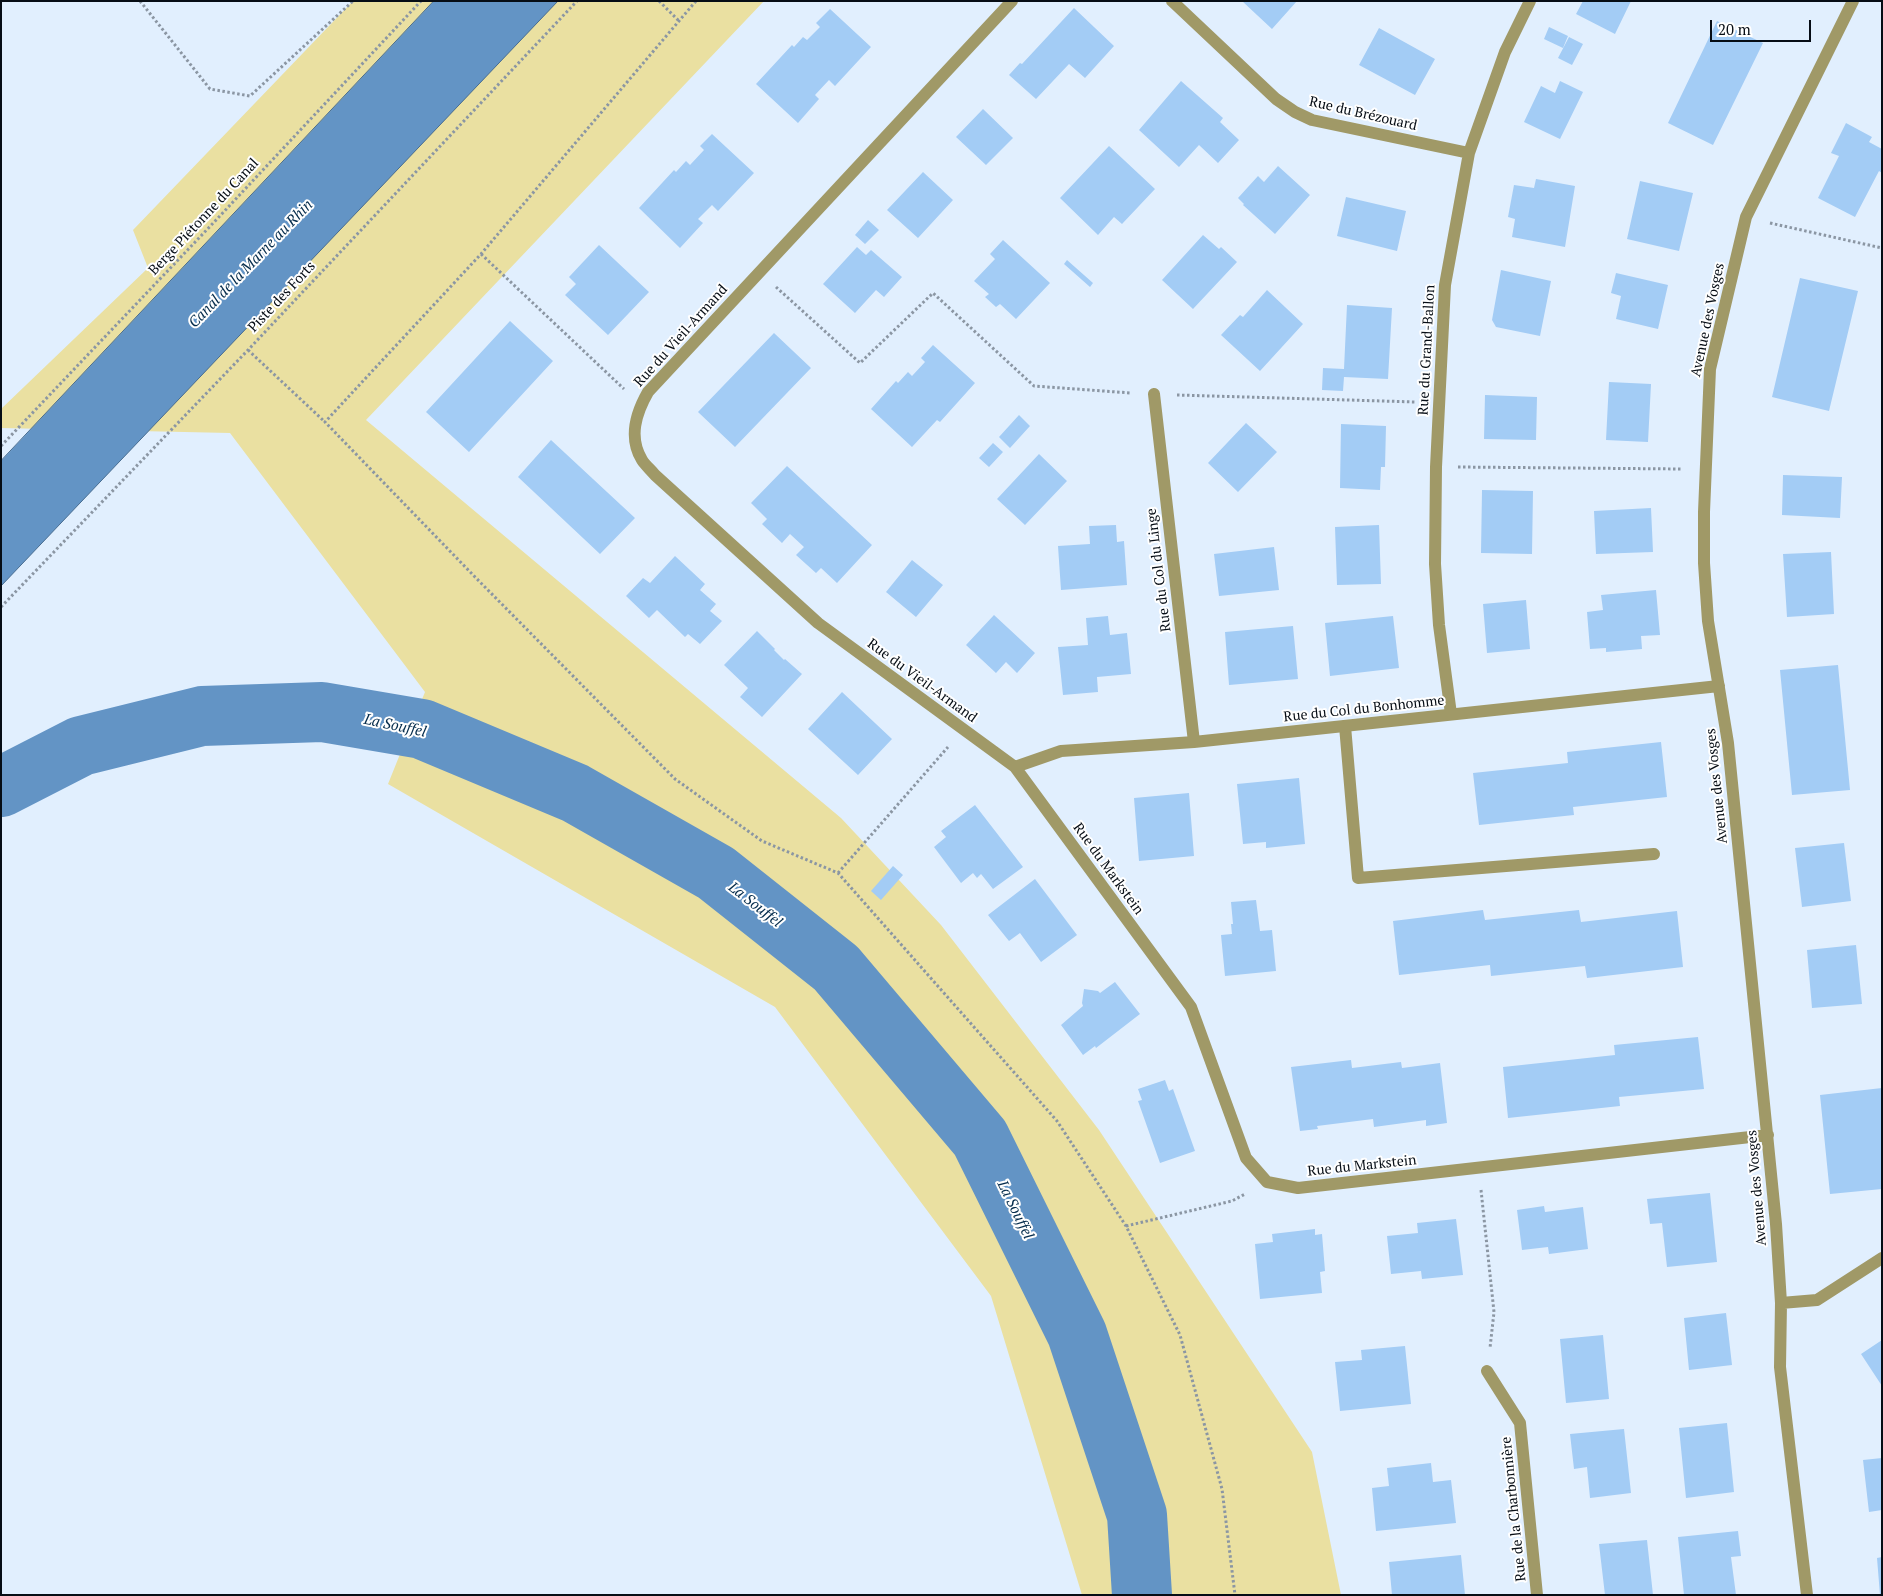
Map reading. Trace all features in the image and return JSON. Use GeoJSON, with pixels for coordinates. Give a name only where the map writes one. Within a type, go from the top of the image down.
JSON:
{"type":"FeatureCollection","features":[{"type":"Feature","properties":{"kind":"street","name":"Rue du Vieil-Armand"},"geometry":{"type":"LineString","coordinates":[[1012,1],[648,392],[634,422],[635,440],[642,460],[655,475],[818,624],[1014,767]]}},
{"type":"Feature","properties":{"kind":"street","name":"Rue du Brézouard"},"geometry":{"type":"LineString","coordinates":[[1172,1],[1276,99],[1295,112],[1312,120],[1469,153]]}},
{"type":"Feature","properties":{"kind":"street","name":"Rue du Grand-Ballon"},"geometry":{"type":"LineString","coordinates":[[1450,714],[1439,625],[1435,564],[1436,467],[1445,285],[1469,153],[1505,52],[1530,1]]}},
{"type":"Feature","properties":{"kind":"street","name":"Avenue des Vosges"},"geometry":{"type":"LineString","coordinates":[[1807,1595],[1780,1367],[1782,1303],[1768,1135],[1728,743],[1708,621],[1704,563],[1705,469],[1710,369],[1746,217],[1853,1]]}},
{"type":"Feature","properties":{"kind":"street","name":"Rue du Col du Linge"},"geometry":{"type":"LineString","coordinates":[[1154,394],[1194,742]]}},
{"type":"Feature","properties":{"kind":"street","name":"Rue du Col du Bonhomme"},"geometry":{"type":"LineString","coordinates":[[1014,767],[1061,751],[1194,742],[1719,686]]}},
{"type":"Feature","properties":{"kind":"street"},"geometry":{"type":"LineString","coordinates":[[1346,726],[1358,878],[1654,854]]}},
{"type":"Feature","properties":{"kind":"street","name":"Rue du Markstein"},"geometry":{"type":"LineString","coordinates":[[1014,767],[1191,1007],[1246,1158],[1268,1182],[1298,1188],[1768,1135]]}},
{"type":"Feature","properties":{"kind":"street"},"geometry":{"type":"LineString","coordinates":[[1782,1303],[1817,1300],[1882,1258]]}},
{"type":"Feature","properties":{"kind":"street","name":"Rue de la Charbonnière"},"geometry":{"type":"LineString","coordinates":[[1487,1371],[1520,1424],[1537,1595]]}},
{"type":"Feature","properties":{"kind":"path"},"geometry":{"type":"LineString","coordinates":[[140,1],[210,89],[250,96],[353,1]]}},
{"type":"Feature","properties":{"kind":"path","name":"Berge Piétonne du Canal"},"geometry":{"type":"LineString","coordinates":[[1,446],[421,1]]}},
{"type":"Feature","properties":{"kind":"path","name":"Piste des Forts"},"geometry":{"type":"LineString","coordinates":[[1,607],[248,350],[577,1]]}},
{"type":"Feature","properties":{"kind":"path"},"geometry":{"type":"LineString","coordinates":[[659,1],[678,20]]}},
{"type":"Feature","properties":{"kind":"path"},"geometry":{"type":"LineString","coordinates":[[325,422],[480,254],[696,1]]}},
{"type":"Feature","properties":{"kind":"path"},"geometry":{"type":"LineString","coordinates":[[1746,217],[1882,248]]}},
{"type":"Feature","properties":{"kind":"path"},"geometry":{"type":"LineString","coordinates":[[480,254],[641,405]]}},
{"type":"Feature","properties":{"kind":"path"},"geometry":{"type":"LineString","coordinates":[[760,272],[860,363],[933,293],[1034,386],[1154,394],[1439,403]]}},
{"type":"Feature","properties":{"kind":"path"},"geometry":{"type":"LineString","coordinates":[[248,350],[325,422],[675,779],[762,841],[838,873],[1057,1121],[1126,1226],[1180,1335],[1222,1489],[1235,1595]]}},
{"type":"Feature","properties":{"kind":"path"},"geometry":{"type":"LineString","coordinates":[[1436,467],[1705,469]]}},
{"type":"Feature","properties":{"kind":"path"},"geometry":{"type":"LineString","coordinates":[[838,873],[964,730]]}},
{"type":"Feature","properties":{"kind":"path"},"geometry":{"type":"LineString","coordinates":[[1478,1168],[1494,1312],[1487,1371]]}},
{"type":"Feature","properties":{"kind":"path"},"geometry":{"type":"LineString","coordinates":[[1126,1226],[1232,1201],[1268,1182]]}},
{"type":"Feature","properties":{"kind":"shaded area"},"geometry":{"type":"Polygon","coordinates":[[[353,1],[764,1],[366,420],[841,818],[941,925],[1099,1130],[1312,1452],[1341,1595],[1082,1595],[991,1296],[775,1007],[388,784],[425,692],[230,433],[1,428],[1,409],[148,268],[133,230],[353,1]]]}},
{"type":"Feature","properties":{"kind":"water","name":"Canal de la Marne au Rhin"},"geometry":{"type":"Polygon","coordinates":[[[434,1],[558,1],[1,586],[1,461],[434,1]]]}},
{"type":"Feature","properties":{"kind":"building"},"geometry":{"type":"Polygon","coordinates":[[[1242,1],[1297,1],[1272,29],[1242,1]]]}},
{"type":"Feature","properties":{"kind":"building"},"geometry":{"type":"Polygon","coordinates":[[[1583,1],[1631,1],[1615,34],[1576,14],[1583,1]]]}},
{"type":"Feature","properties":{"kind":"building"},"geometry":{"type":"Polygon","coordinates":[[[1074,8],[1114,46],[1085,78],[1069,64],[1036,99],[1009,75],[1020,63],[1022,64],[1074,8]]]}},
{"type":"Feature","properties":{"kind":"building"},"geometry":{"type":"Polygon","coordinates":[[[830,9],[871,47],[835,86],[829,80],[815,95],[819,99],[798,123],[756,84],[792,45],[794,47],[803,37],[807,40],[820,27],[816,23],[830,9]]]}},
{"type":"Feature","properties":{"kind":"building"},"geometry":{"type":"Polygon","coordinates":[[[1717,21],[1763,43],[1713,145],[1668,123],[1717,21]]]}},
{"type":"Feature","properties":{"kind":"building"},"geometry":{"type":"Polygon","coordinates":[[[1549,27],[1568,36],[1563,48],[1544,39],[1549,27]]]}},
{"type":"Feature","properties":{"kind":"building"},"geometry":{"type":"Polygon","coordinates":[[[1379,28],[1435,59],[1415,95],[1359,65],[1379,28]]]}},
{"type":"Feature","properties":{"kind":"building"},"geometry":{"type":"Polygon","coordinates":[[[1569,37],[1583,44],[1572,65],[1558,58],[1569,37]]]}},
{"type":"Feature","properties":{"kind":"building"},"geometry":{"type":"Polygon","coordinates":[[[1181,81],[1223,118],[1220,122],[1239,140],[1218,163],[1199,145],[1179,167],[1139,130],[1181,81]]]}},
{"type":"Feature","properties":{"kind":"building"},"geometry":{"type":"Polygon","coordinates":[[[1560,81],[1583,92],[1560,139],[1524,122],[1541,86],[1555,93],[1560,81]]]}},
{"type":"Feature","properties":{"kind":"building"},"geometry":{"type":"Polygon","coordinates":[[[983,109],[1013,138],[986,165],[956,137],[983,109]]]}},
{"type":"Feature","properties":{"kind":"building"},"geometry":{"type":"Polygon","coordinates":[[[1846,123],[1872,137],[1869,142],[1882,149],[1882,173],[1879,171],[1855,217],[1818,198],[1839,156],[1831,153],[1846,123]]]}},
{"type":"Feature","properties":{"kind":"building"},"geometry":{"type":"Polygon","coordinates":[[[712,134],[754,173],[718,211],[712,205],[698,219],[703,223],[680,248],[639,208],[674,170],[676,172],[686,161],[690,165],[704,150],[700,146],[712,134]]]}},
{"type":"Feature","properties":{"kind":"building"},"geometry":{"type":"Polygon","coordinates":[[[1109,146],[1155,189],[1122,224],[1114,217],[1098,235],[1060,198],[1109,146]]]}},
{"type":"Feature","properties":{"kind":"building"},"geometry":{"type":"Polygon","coordinates":[[[1278,166],[1310,195],[1275,234],[1243,205],[1238,198],[1258,176],[1264,182],[1278,166]]]}},
{"type":"Feature","properties":{"kind":"building"},"geometry":{"type":"Polygon","coordinates":[[[923,172],[953,200],[918,238],[887,210],[923,172]]]}},
{"type":"Feature","properties":{"kind":"building"},"geometry":{"type":"Polygon","coordinates":[[[1536,179],[1575,186],[1565,247],[1512,237],[1515,219],[1508,217],[1514,185],[1534,188],[1536,179]]]}},
{"type":"Feature","properties":{"kind":"building"},"geometry":{"type":"Polygon","coordinates":[[[1640,181],[1693,193],[1679,251],[1627,239],[1640,181]]]}},
{"type":"Feature","properties":{"kind":"building"},"geometry":{"type":"Polygon","coordinates":[[[1346,197],[1406,211],[1397,251],[1337,236],[1346,197]]]}},
{"type":"Feature","properties":{"kind":"building"},"geometry":{"type":"Polygon","coordinates":[[[868,220],[879,230],[865,244],[855,235],[868,220]]]}},
{"type":"Feature","properties":{"kind":"building"},"geometry":{"type":"Polygon","coordinates":[[[1203,235],[1219,249],[1221,247],[1237,262],[1193,309],[1162,280],[1203,235]]]}},
{"type":"Feature","properties":{"kind":"building"},"geometry":{"type":"Polygon","coordinates":[[[1003,240],[1050,283],[1016,319],[1000,304],[996,307],[985,297],[989,294],[974,281],[995,259],[990,254],[1003,240]]]}},
{"type":"Feature","properties":{"kind":"building"},"geometry":{"type":"Polygon","coordinates":[[[599,245],[649,292],[608,335],[565,295],[576,284],[569,277],[599,245]]]}},
{"type":"Feature","properties":{"kind":"building"},"geometry":{"type":"Polygon","coordinates":[[[857,247],[866,255],[871,250],[902,277],[884,297],[876,290],[855,313],[823,284],[857,247]]]}},
{"type":"Feature","properties":{"kind":"building"},"geometry":{"type":"Polygon","coordinates":[[[1067,260],[1093,283],[1090,287],[1064,264],[1067,260]]]}},
{"type":"Feature","properties":{"kind":"building"},"geometry":{"type":"Polygon","coordinates":[[[1501,270],[1551,281],[1540,336],[1496,327],[1492,320],[1501,270]]]}},
{"type":"Feature","properties":{"kind":"building"},"geometry":{"type":"Polygon","coordinates":[[[1616,273],[1668,285],[1658,329],[1616,319],[1621,296],[1611,293],[1616,273]]]}},
{"type":"Feature","properties":{"kind":"building"},"geometry":{"type":"Polygon","coordinates":[[[1800,278],[1858,291],[1829,411],[1772,397],[1800,278]]]}},
{"type":"Feature","properties":{"kind":"building"},"geometry":{"type":"Polygon","coordinates":[[[1267,290],[1303,324],[1260,371],[1221,335],[1240,315],[1243,317],[1267,290]]]}},
{"type":"Feature","properties":{"kind":"building"},"geometry":{"type":"Polygon","coordinates":[[[1347,305],[1392,308],[1388,379],[1344,377],[1343,391],[1322,390],[1323,368],[1344,369],[1347,305]]]}},
{"type":"Feature","properties":{"kind":"building"},"geometry":{"type":"Polygon","coordinates":[[[510,321],[553,361],[469,452],[426,412],[510,321]]]}},
{"type":"Feature","properties":{"kind":"building"},"geometry":{"type":"Polygon","coordinates":[[[774,333],[811,368],[735,447],[698,412],[774,333]]]}},
{"type":"Feature","properties":{"kind":"building"},"geometry":{"type":"Polygon","coordinates":[[[933,345],[975,383],[940,422],[937,420],[912,447],[871,409],[896,381],[898,383],[908,372],[912,376],[925,362],[921,358],[933,345]]]}},
{"type":"Feature","properties":{"kind":"building"},"geometry":{"type":"Polygon","coordinates":[[[1609,382],[1651,384],[1648,442],[1606,440],[1609,382]]]}},
{"type":"Feature","properties":{"kind":"building"},"geometry":{"type":"Polygon","coordinates":[[[1485,395],[1537,397],[1536,440],[1484,439],[1485,395]]]}},
{"type":"Feature","properties":{"kind":"building"},"geometry":{"type":"Polygon","coordinates":[[[1019,415],[1030,426],[1010,448],[999,437],[1019,415]]]}},
{"type":"Feature","properties":{"kind":"building"},"geometry":{"type":"Polygon","coordinates":[[[1246,423],[1277,452],[1238,492],[1208,463],[1246,423]]]}},
{"type":"Feature","properties":{"kind":"building"},"geometry":{"type":"Polygon","coordinates":[[[1341,424],[1386,426],[1385,467],[1381,467],[1380,490],[1340,488],[1341,424]]]}},
{"type":"Feature","properties":{"kind":"building"},"geometry":{"type":"Polygon","coordinates":[[[551,440],[635,518],[600,554],[518,477],[551,440]]]}},
{"type":"Feature","properties":{"kind":"building"},"geometry":{"type":"Polygon","coordinates":[[[993,443],[1003,452],[989,467],[979,458],[993,443]]]}},
{"type":"Feature","properties":{"kind":"building"},"geometry":{"type":"Polygon","coordinates":[[[1039,454],[1067,481],[1025,525],[997,499],[1039,454]]]}},
{"type":"Feature","properties":{"kind":"building"},"geometry":{"type":"Polygon","coordinates":[[[787,466],[872,545],[837,583],[821,568],[816,573],[796,555],[804,547],[790,534],[782,543],[762,524],[767,519],[751,503],[787,466]]]}},
{"type":"Feature","properties":{"kind":"building"},"geometry":{"type":"Polygon","coordinates":[[[1783,475],[1842,477],[1840,518],[1782,515],[1783,475]]]}},
{"type":"Feature","properties":{"kind":"building"},"geometry":{"type":"Polygon","coordinates":[[[1482,490],[1533,491],[1532,554],[1481,553],[1482,490]]]}},
{"type":"Feature","properties":{"kind":"building"},"geometry":{"type":"Polygon","coordinates":[[[1651,508],[1653,552],[1596,554],[1594,511],[1651,508]]]}},
{"type":"Feature","properties":{"kind":"building"},"geometry":{"type":"Polygon","coordinates":[[[1116,525],[1117,542],[1124,541],[1127,585],[1061,590],[1058,546],[1090,544],[1089,526],[1116,525]]]}},
{"type":"Feature","properties":{"kind":"building"},"geometry":{"type":"Polygon","coordinates":[[[1379,525],[1381,584],[1337,585],[1335,527],[1379,525]]]}},
{"type":"Feature","properties":{"kind":"building"},"geometry":{"type":"Polygon","coordinates":[[[1274,547],[1279,590],[1219,596],[1214,554],[1274,547]]]}},
{"type":"Feature","properties":{"kind":"building"},"geometry":{"type":"Polygon","coordinates":[[[1831,552],[1834,614],[1787,617],[1783,554],[1831,552]]]}},
{"type":"Feature","properties":{"kind":"building"},"geometry":{"type":"Polygon","coordinates":[[[675,556],[705,584],[700,590],[716,604],[710,611],[722,621],[700,644],[688,634],[685,637],[657,610],[649,618],[626,596],[643,578],[650,583],[675,556]]]}},
{"type":"Feature","properties":{"kind":"building"},"geometry":{"type":"Polygon","coordinates":[[[912,560],[943,585],[916,617],[886,592],[912,560]]]}},
{"type":"Feature","properties":{"kind":"building"},"geometry":{"type":"Polygon","coordinates":[[[1656,590],[1660,635],[1641,636],[1642,649],[1606,652],[1606,648],[1590,649],[1587,612],[1603,610],[1601,595],[1656,590]]]}},
{"type":"Feature","properties":{"kind":"building"},"geometry":{"type":"Polygon","coordinates":[[[1526,600],[1530,649],[1487,653],[1483,604],[1526,600]]]}},
{"type":"Feature","properties":{"kind":"building"},"geometry":{"type":"Polygon","coordinates":[[[994,615],[1035,653],[1017,673],[1006,662],[996,673],[966,645],[994,615]]]}},
{"type":"Feature","properties":{"kind":"building"},"geometry":{"type":"Polygon","coordinates":[[[1108,616],[1110,635],[1127,633],[1131,674],[1097,677],[1098,692],[1063,695],[1058,647],[1088,645],[1086,618],[1108,616]]]}},
{"type":"Feature","properties":{"kind":"building"},"geometry":{"type":"Polygon","coordinates":[[[1393,616],[1399,668],[1330,676],[1325,623],[1393,616]]]}},
{"type":"Feature","properties":{"kind":"building"},"geometry":{"type":"Polygon","coordinates":[[[1293,626],[1298,679],[1229,685],[1225,632],[1293,626]]]}},
{"type":"Feature","properties":{"kind":"building"},"geometry":{"type":"Polygon","coordinates":[[[757,631],[784,660],[802,674],[762,717],[740,697],[748,688],[724,665],[757,631]]]}},
{"type":"Feature","properties":{"kind":"building"},"geometry":{"type":"Polygon","coordinates":[[[1838,665],[1850,790],[1792,795],[1780,670],[1838,665]]]}},
{"type":"Feature","properties":{"kind":"building"},"geometry":{"type":"Polygon","coordinates":[[[842,692],[892,739],[858,775],[808,729],[842,692]]]}},
{"type":"Feature","properties":{"kind":"building"},"geometry":{"type":"Polygon","coordinates":[[[1661,742],[1667,797],[1573,807],[1574,815],[1479,825],[1473,773],[1568,763],[1567,752],[1661,742]]]}},
{"type":"Feature","properties":{"kind":"building"},"geometry":{"type":"Polygon","coordinates":[[[1299,778],[1305,844],[1266,848],[1266,842],[1243,844],[1237,784],[1299,778]]]}},
{"type":"Feature","properties":{"kind":"building"},"geometry":{"type":"Polygon","coordinates":[[[1189,793],[1194,856],[1139,861],[1134,798],[1189,793]]]}},
{"type":"Feature","properties":{"kind":"building"},"geometry":{"type":"Polygon","coordinates":[[[975,805],[1023,867],[993,889],[981,874],[977,878],[973,873],[961,883],[934,847],[946,837],[941,831],[975,805]]]}},
{"type":"Feature","properties":{"kind":"building"},"geometry":{"type":"Polygon","coordinates":[[[1844,843],[1851,901],[1802,907],[1795,848],[1844,843]]]}},
{"type":"Feature","properties":{"kind":"building"},"geometry":{"type":"Polygon","coordinates":[[[893,866],[903,875],[881,900],[871,891],[893,866]]]}},
{"type":"Feature","properties":{"kind":"building"},"geometry":{"type":"Polygon","coordinates":[[[1035,879],[1077,935],[1041,962],[1020,933],[1009,941],[988,915],[1035,879]]]}},
{"type":"Feature","properties":{"kind":"building"},"geometry":{"type":"Polygon","coordinates":[[[1256,900],[1260,931],[1272,930],[1276,971],[1225,976],[1221,935],[1232,934],[1231,902],[1256,900]]]}},
{"type":"Feature","properties":{"kind":"building"},"geometry":{"type":"Polygon","coordinates":[[[1483,910],[1485,920],[1579,910],[1581,922],[1677,911],[1683,967],[1587,978],[1585,966],[1491,976],[1490,965],[1399,975],[1393,921],[1483,910]]]}},
{"type":"Feature","properties":{"kind":"building"},"geometry":{"type":"Polygon","coordinates":[[[1856,945],[1862,1004],[1812,1008],[1807,950],[1856,945]]]}},
{"type":"Feature","properties":{"kind":"building"},"geometry":{"type":"Polygon","coordinates":[[[1115,982],[1140,1014],[1096,1048],[1095,1046],[1083,1055],[1061,1025],[1083,1006],[1084,989],[1100,993],[1115,982]]]}},
{"type":"Feature","properties":{"kind":"building"},"geometry":{"type":"Polygon","coordinates":[[[1698,1037],[1704,1089],[1619,1097],[1620,1106],[1508,1118],[1503,1067],[1615,1055],[1614,1045],[1698,1037]]]}},
{"type":"Feature","properties":{"kind":"building"},"geometry":{"type":"Polygon","coordinates":[[[1351,1060],[1352,1068],[1401,1062],[1402,1068],[1440,1063],[1447,1123],[1426,1126],[1426,1120],[1374,1127],[1373,1119],[1317,1126],[1318,1129],[1300,1131],[1291,1067],[1351,1060]]]}},
{"type":"Feature","properties":{"kind":"building"},"geometry":{"type":"Polygon","coordinates":[[[1165,1080],[1169,1091],[1173,1089],[1195,1151],[1160,1163],[1138,1101],[1142,1100],[1138,1089],[1165,1080]]]}},
{"type":"Feature","properties":{"kind":"building"},"geometry":{"type":"Polygon","coordinates":[[[1882,1088],[1882,1189],[1830,1194],[1820,1095],[1882,1088]]]}},
{"type":"Feature","properties":{"kind":"building"},"geometry":{"type":"Polygon","coordinates":[[[1710,1193],[1717,1262],[1667,1267],[1662,1223],[1650,1224],[1647,1199],[1710,1193]]]}},
{"type":"Feature","properties":{"kind":"building"},"geometry":{"type":"Polygon","coordinates":[[[1544,1206],[1545,1212],[1583,1207],[1588,1249],[1549,1254],[1548,1247],[1522,1250],[1517,1210],[1544,1206]]]}},
{"type":"Feature","properties":{"kind":"building"},"geometry":{"type":"Polygon","coordinates":[[[1456,1219],[1463,1275],[1422,1279],[1421,1271],[1391,1274],[1387,1236],[1418,1233],[1417,1223],[1456,1219]]]}},
{"type":"Feature","properties":{"kind":"building"},"geometry":{"type":"Polygon","coordinates":[[[1315,1229],[1315,1235],[1322,1234],[1325,1271],[1320,1272],[1322,1293],[1260,1299],[1255,1244],[1273,1242],[1272,1234],[1315,1229]]]}},
{"type":"Feature","properties":{"kind":"building"},"geometry":{"type":"Polygon","coordinates":[[[1726,1313],[1732,1365],[1689,1370],[1684,1318],[1726,1313]]]}},
{"type":"Feature","properties":{"kind":"building"},"geometry":{"type":"Polygon","coordinates":[[[1603,1335],[1609,1399],[1566,1403],[1560,1339],[1603,1335]]]}},
{"type":"Feature","properties":{"kind":"building"},"geometry":{"type":"Polygon","coordinates":[[[1882,1340],[1882,1386],[1861,1354],[1882,1340]]]}},
{"type":"Feature","properties":{"kind":"building"},"geometry":{"type":"Polygon","coordinates":[[[1405,1346],[1411,1404],[1340,1411],[1335,1362],[1362,1360],[1361,1350],[1405,1346]]]}},
{"type":"Feature","properties":{"kind":"building"},"geometry":{"type":"Polygon","coordinates":[[[1727,1423],[1734,1492],[1686,1498],[1679,1428],[1727,1423]]]}},
{"type":"Feature","properties":{"kind":"building"},"geometry":{"type":"Polygon","coordinates":[[[1624,1429],[1631,1493],[1590,1498],[1587,1467],[1574,1469],[1570,1434],[1624,1429]]]}},
{"type":"Feature","properties":{"kind":"building"},"geometry":{"type":"Polygon","coordinates":[[[1882,1458],[1882,1510],[1869,1512],[1863,1460],[1882,1458]]]}},
{"type":"Feature","properties":{"kind":"building"},"geometry":{"type":"Polygon","coordinates":[[[1431,1463],[1433,1482],[1451,1480],[1456,1523],[1376,1531],[1372,1488],[1389,1486],[1387,1468],[1431,1463]]]}},
{"type":"Feature","properties":{"kind":"building"},"geometry":{"type":"Polygon","coordinates":[[[1738,1531],[1741,1556],[1731,1557],[1736,1595],[1684,1595],[1678,1537],[1738,1531]]]}},
{"type":"Feature","properties":{"kind":"building"},"geometry":{"type":"Polygon","coordinates":[[[1647,1540],[1653,1595],[1605,1595],[1599,1544],[1647,1540]]]}},
{"type":"Feature","properties":{"kind":"building"},"geometry":{"type":"Polygon","coordinates":[[[1461,1555],[1465,1595],[1392,1595],[1389,1562],[1461,1555]]]}},
{"type":"Feature","properties":{"kind":"building"},"geometry":{"type":"Polygon","coordinates":[[[1882,1557],[1882,1595],[1880,1595],[1877,1558],[1882,1557]]]}},
{"type":"Feature","properties":{"kind":"waterway","name":"La Souffel"},"geometry":{"type":"LineString","coordinates":[[1,787],[81,746],[202,716],[322,712],[422,729],[575,793],[716,873],[836,968],[980,1138],[1077,1334],[1137,1515],[1142,1595]]}}]}
